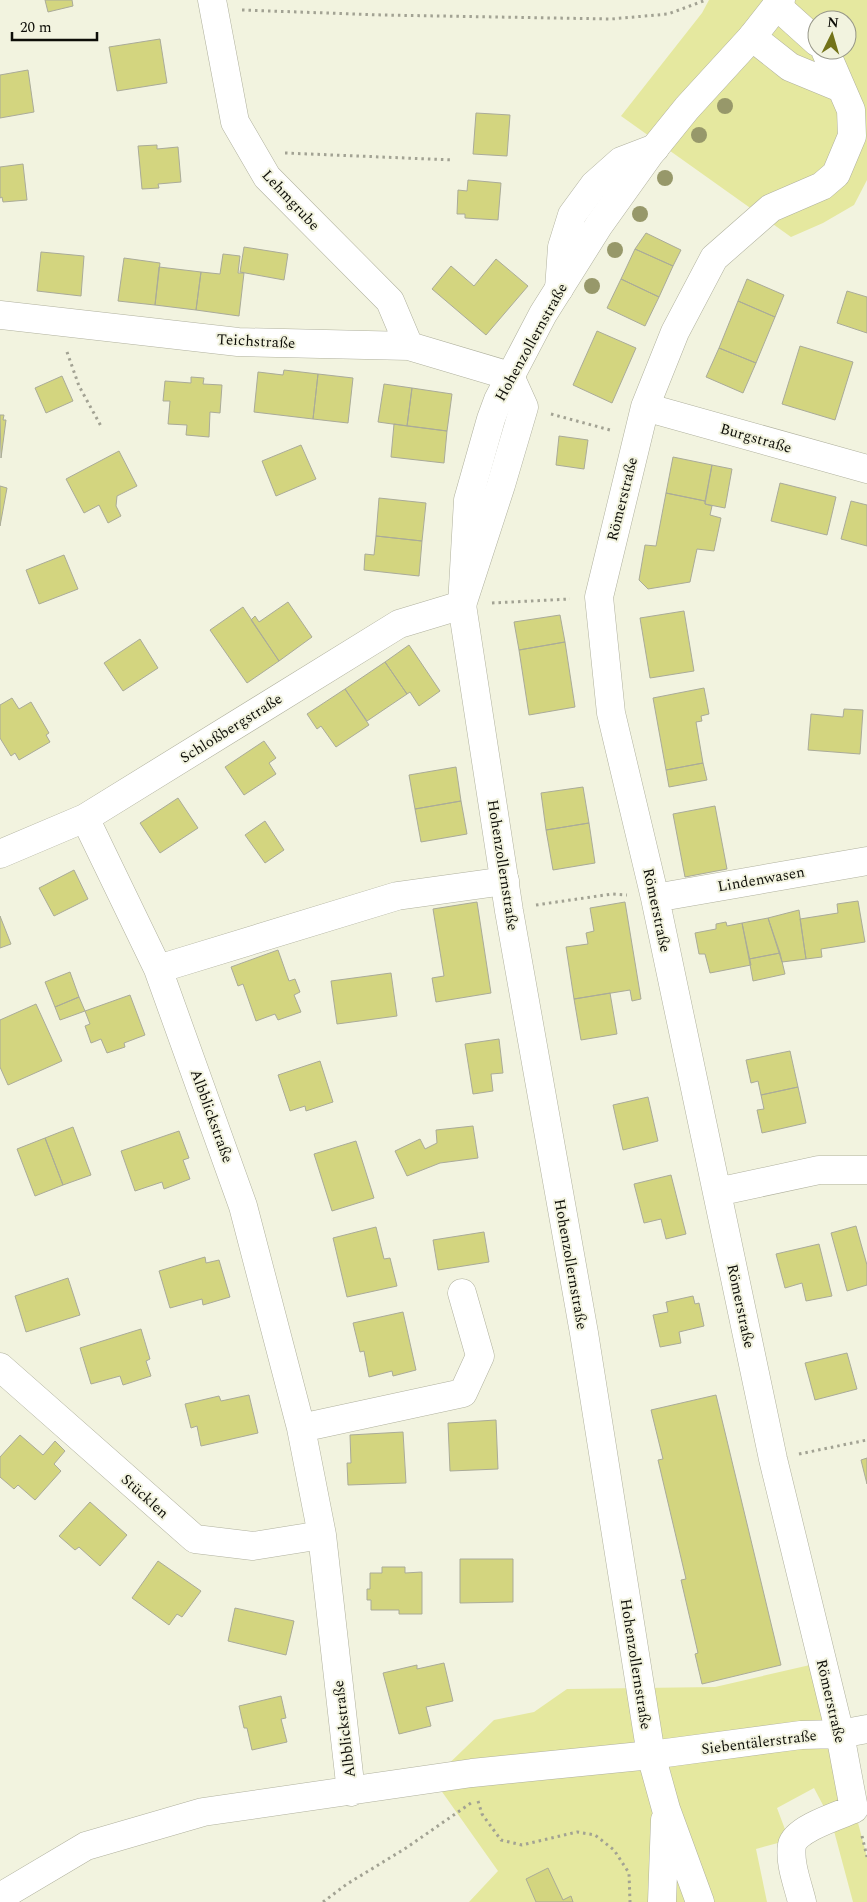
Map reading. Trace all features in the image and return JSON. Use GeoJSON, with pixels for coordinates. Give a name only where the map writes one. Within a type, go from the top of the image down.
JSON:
{"type":"FeatureCollection","features":[{"type":"Feature","properties":{"kind":"street","name":"Hohenzollernstraße"},"geometry":{"type":"LineString","coordinates":[[700,1902],[666,1809],[651,1755],[582,1323],[509,911],[462,605],[468,500],[491,419],[510,376],[559,289],[599,225],[655,148],[687,108],[752,37],[779,3]]}},
{"type":"Feature","properties":{"kind":"street"},"geometry":{"type":"LineString","coordinates":[[779,3],[807,32]]}},
{"type":"Feature","properties":{"kind":"street","name":"Lehmgrube"},"geometry":{"type":"LineString","coordinates":[[213,4],[235,122],[266,177],[390,301],[410,346]]}},
{"type":"Feature","properties":{"kind":"street"},"geometry":{"type":"LineString","coordinates":[[752,37],[790,67],[853,98]]}},
{"type":"Feature","properties":{"kind":"street","name":"Römerstraße"},"geometry":{"type":"LineString","coordinates":[[802,1902],[792,1858],[792,1843],[800,1833],[854,1809],[840,1734],[773,1459],[655,898],[612,713],[598,597],[645,407],[675,332],[714,258],[771,208],[822,186],[836,174],[852,136],[853,98],[831,60]]}},
{"type":"Feature","properties":{"kind":"street","name":"Teichstraße"},"geometry":{"type":"LineString","coordinates":[[0,315],[238,342],[410,346],[510,376]]}},
{"type":"Feature","properties":{"kind":"street"},"geometry":{"type":"LineString","coordinates":[[462,605],[524,407],[510,376]]}},
{"type":"Feature","properties":{"kind":"street","name":"Burgstraße"},"geometry":{"type":"LineString","coordinates":[[645,407],[867,469]]}},
{"type":"Feature","properties":{"kind":"street","name":"Schloßbergstraße"},"geometry":{"type":"LineString","coordinates":[[0,854],[85,818],[399,624],[462,605]]}},
{"type":"Feature","properties":{"kind":"street","name":"Albblickstraße"},"geometry":{"type":"LineString","coordinates":[[85,818],[158,969],[243,1206],[301,1428],[322,1535],[352,1792],[472,1773],[651,1755]]}},
{"type":"Feature","properties":{"kind":"street","name":"Lindenwasen"},"geometry":{"type":"LineString","coordinates":[[655,898],[867,861]]}},
{"type":"Feature","properties":{"kind":"street"},"geometry":{"type":"LineString","coordinates":[[158,969],[397,896],[505,881]]}},
{"type":"Feature","properties":{"kind":"street"},"geometry":{"type":"LineString","coordinates":[[717,1192],[819,1170],[867,1170]]}},
{"type":"Feature","properties":{"kind":"street"},"geometry":{"type":"LineString","coordinates":[[301,1428],[463,1393],[480,1356],[462,1293]]}},
{"type":"Feature","properties":{"kind":"street","name":"Stücklen"},"geometry":{"type":"LineString","coordinates":[[0,1367],[194,1539],[252,1546],[322,1535]]}},
{"type":"Feature","properties":{"kind":"street","name":"Siebentälerstraße"},"geometry":{"type":"LineString","coordinates":[[651,1755],[801,1735],[840,1734],[867,1729]]}},
{"type":"Feature","properties":{"kind":"street"},"geometry":{"type":"LineString","coordinates":[[0,1897],[86,1846],[203,1812],[352,1792]]}},
{"type":"Feature","properties":{"kind":"street","name":"Hohenzollernstraße"},"geometry":{"type":"LineString","coordinates":[[662,1902],[666,1809]]}},
{"type":"Feature","properties":{"kind":"path"},"geometry":{"type":"LineString","coordinates":[[213,4],[382,15],[611,19],[668,14],[706,0]]}},
{"type":"Feature","properties":{"kind":"path"},"geometry":{"type":"LineString","coordinates":[[252,152],[453,160]]}},
{"type":"Feature","properties":{"kind":"path"},"geometry":{"type":"LineString","coordinates":[[60,322],[79,386],[102,428]]}},
{"type":"Feature","properties":{"kind":"path"},"geometry":{"type":"LineString","coordinates":[[524,407],[637,437]]}},
{"type":"Feature","properties":{"kind":"path"},"geometry":{"type":"LineString","coordinates":[[462,605],[598,597]]}},
{"type":"Feature","properties":{"kind":"path"},"geometry":{"type":"LineString","coordinates":[[509,911],[547,902],[612,894],[655,898]]}},
{"type":"Feature","properties":{"kind":"path"},"geometry":{"type":"LineString","coordinates":[[773,1459],[867,1440]]}},
{"type":"Feature","properties":{"kind":"path"},"geometry":{"type":"LineString","coordinates":[[324,1902],[478,1798],[482,1814],[502,1840],[522,1845],[577,1832],[595,1835],[614,1850],[630,1873],[630,1902]]}},
{"type":"Feature","properties":{"kind":"green space"},"geometry":{"type":"Polygon","coordinates":[[[709,0],[867,0],[867,180],[854,205],[823,223],[791,237],[621,116],[702,13],[709,0]]]}},
{"type":"Feature","properties":{"kind":"green space"},"geometry":{"type":"Polygon","coordinates":[[[810,1665],[848,1796],[824,1807],[814,1788],[777,1808],[789,1840],[756,1849],[767,1902],[469,1902],[498,1871],[433,1779],[494,1720],[534,1712],[567,1689],[715,1687],[810,1665]]]}},
{"type":"Feature","properties":{"kind":"green space"},"geometry":{"type":"Polygon","coordinates":[[[857,1819],[867,1857],[867,1902],[853,1902],[834,1831],[857,1819]]]}},
{"type":"Feature","properties":{"kind":"building"},"geometry":{"type":"Polygon","coordinates":[[[45,0],[72,0],[73,6],[48,12],[45,0]]]}},
{"type":"Feature","properties":{"kind":"building"},"geometry":{"type":"Polygon","coordinates":[[[160,39],[167,83],[117,91],[109,47],[160,39]]]}},
{"type":"Feature","properties":{"kind":"building"},"geometry":{"type":"Polygon","coordinates":[[[28,70],[34,112],[0,118],[0,75],[28,70]]]}},
{"type":"Feature","properties":{"kind":"building"},"geometry":{"type":"Polygon","coordinates":[[[476,113],[510,115],[507,156],[473,154],[476,113]]]}},
{"type":"Feature","properties":{"kind":"building"},"geometry":{"type":"Polygon","coordinates":[[[157,145],[157,149],[178,147],[181,182],[158,184],[159,188],[142,189],[138,146],[157,145]]]}},
{"type":"Feature","properties":{"kind":"building"},"geometry":{"type":"Polygon","coordinates":[[[23,164],[27,200],[3,202],[2,197],[0,198],[0,167],[23,164]]]}},
{"type":"Feature","properties":{"kind":"building"},"geometry":{"type":"Polygon","coordinates":[[[468,180],[501,183],[498,220],[465,218],[465,214],[457,214],[458,190],[467,191],[468,180]]]}},
{"type":"Feature","properties":{"kind":"building"},"geometry":{"type":"Polygon","coordinates":[[[646,233],[681,250],[673,266],[635,249],[646,233]]]}},
{"type":"Feature","properties":{"kind":"building"},"geometry":{"type":"Polygon","coordinates":[[[244,247],[288,254],[284,280],[240,272],[244,247]]]}},
{"type":"Feature","properties":{"kind":"building"},"geometry":{"type":"Polygon","coordinates":[[[635,249],[673,266],[659,297],[621,279],[635,249]]]}},
{"type":"Feature","properties":{"kind":"building"},"geometry":{"type":"Polygon","coordinates":[[[41,252],[84,256],[81,296],[37,291],[41,252]]]}},
{"type":"Feature","properties":{"kind":"building"},"geometry":{"type":"Polygon","coordinates":[[[223,254],[240,256],[238,273],[244,273],[239,316],[196,310],[201,272],[220,274],[223,254]]]}},
{"type":"Feature","properties":{"kind":"building"},"geometry":{"type":"Polygon","coordinates":[[[124,258],[160,263],[155,305],[118,301],[124,258]]]}},
{"type":"Feature","properties":{"kind":"building"},"geometry":{"type":"Polygon","coordinates":[[[496,259],[528,286],[486,335],[432,289],[451,266],[474,286],[496,259]]]}},
{"type":"Feature","properties":{"kind":"building"},"geometry":{"type":"Polygon","coordinates":[[[159,267],[201,272],[196,310],[155,305],[159,267]]]}},
{"type":"Feature","properties":{"kind":"building"},"geometry":{"type":"Polygon","coordinates":[[[621,279],[659,297],[645,326],[607,308],[621,279]]]}},
{"type":"Feature","properties":{"kind":"building"},"geometry":{"type":"Polygon","coordinates":[[[747,279],[784,295],[775,317],[738,301],[747,279]]]}},
{"type":"Feature","properties":{"kind":"building"},"geometry":{"type":"Polygon","coordinates":[[[847,291],[867,297],[867,333],[837,323],[847,291]]]}},
{"type":"Feature","properties":{"kind":"building"},"geometry":{"type":"Polygon","coordinates":[[[738,301],[775,317],[756,363],[719,348],[738,301]]]}},
{"type":"Feature","properties":{"kind":"building"},"geometry":{"type":"Polygon","coordinates":[[[597,331],[636,348],[612,403],[573,385],[597,331]]]}},
{"type":"Feature","properties":{"kind":"building"},"geometry":{"type":"Polygon","coordinates":[[[800,346],[853,362],[835,420],[782,404],[800,346]]]}},
{"type":"Feature","properties":{"kind":"building"},"geometry":{"type":"Polygon","coordinates":[[[719,348],[756,363],[743,393],[706,377],[719,348]]]}},
{"type":"Feature","properties":{"kind":"building"},"geometry":{"type":"Polygon","coordinates":[[[284,370],[318,374],[313,419],[254,412],[258,372],[283,375],[284,370]]]}},
{"type":"Feature","properties":{"kind":"building"},"geometry":{"type":"Polygon","coordinates":[[[318,374],[353,378],[348,423],[313,419],[318,374]]]}},
{"type":"Feature","properties":{"kind":"building"},"geometry":{"type":"Polygon","coordinates":[[[62,376],[73,401],[46,413],[35,388],[62,376]]]}},
{"type":"Feature","properties":{"kind":"building"},"geometry":{"type":"Polygon","coordinates":[[[191,377],[204,378],[203,384],[222,385],[220,413],[210,412],[209,437],[186,435],[187,425],[168,424],[170,401],[163,401],[165,381],[191,383],[191,377]]]}},
{"type":"Feature","properties":{"kind":"building"},"geometry":{"type":"Polygon","coordinates":[[[384,384],[412,388],[407,426],[378,422],[384,384]]]}},
{"type":"Feature","properties":{"kind":"building"},"geometry":{"type":"Polygon","coordinates":[[[412,388],[452,394],[447,431],[407,426],[412,388]]]}},
{"type":"Feature","properties":{"kind":"building"},"geometry":{"type":"Polygon","coordinates":[[[0,415],[4,415],[3,420],[6,420],[1,458],[0,415]]]}},
{"type":"Feature","properties":{"kind":"building"},"geometry":{"type":"Polygon","coordinates":[[[394,424],[447,431],[444,463],[391,457],[394,424]]]}},
{"type":"Feature","properties":{"kind":"building"},"geometry":{"type":"Polygon","coordinates":[[[559,436],[588,440],[584,469],[556,465],[559,436]]]}},
{"type":"Feature","properties":{"kind":"building"},"geometry":{"type":"Polygon","coordinates":[[[301,445],[316,479],[276,496],[262,461],[301,445]]]}},
{"type":"Feature","properties":{"kind":"building"},"geometry":{"type":"Polygon","coordinates":[[[119,451],[137,486],[117,496],[116,506],[121,516],[108,523],[99,505],[84,513],[66,479],[119,451]]]}},
{"type":"Feature","properties":{"kind":"building"},"geometry":{"type":"Polygon","coordinates":[[[673,457],[712,465],[705,501],[666,493],[673,457]]]}},
{"type":"Feature","properties":{"kind":"building"},"geometry":{"type":"Polygon","coordinates":[[[712,465],[732,469],[725,508],[705,504],[712,465]]]}},
{"type":"Feature","properties":{"kind":"building"},"geometry":{"type":"Polygon","coordinates":[[[780,483],[836,497],[827,535],[771,521],[780,483]]]}},
{"type":"Feature","properties":{"kind":"building"},"geometry":{"type":"Polygon","coordinates":[[[0,486],[7,488],[0,526],[0,486]]]}},
{"type":"Feature","properties":{"kind":"building"},"geometry":{"type":"Polygon","coordinates":[[[666,493],[705,501],[705,504],[712,506],[710,515],[721,518],[714,551],[697,549],[690,582],[648,589],[639,580],[645,545],[656,546],[666,493]]]}},
{"type":"Feature","properties":{"kind":"building"},"geometry":{"type":"Polygon","coordinates":[[[379,498],[426,503],[422,541],[376,536],[379,498]]]}},
{"type":"Feature","properties":{"kind":"building"},"geometry":{"type":"Polygon","coordinates":[[[851,501],[867,505],[867,546],[841,539],[851,501]]]}},
{"type":"Feature","properties":{"kind":"building"},"geometry":{"type":"Polygon","coordinates":[[[376,536],[422,541],[419,576],[364,570],[365,554],[374,555],[376,536]]]}},
{"type":"Feature","properties":{"kind":"building"},"geometry":{"type":"Polygon","coordinates":[[[64,555],[78,589],[39,604],[26,570],[64,555]]]}},
{"type":"Feature","properties":{"kind":"building"},"geometry":{"type":"Polygon","coordinates":[[[288,602],[312,637],[279,661],[251,620],[255,616],[259,622],[288,602]]]}},
{"type":"Feature","properties":{"kind":"building"},"geometry":{"type":"Polygon","coordinates":[[[243,607],[279,661],[247,683],[210,630],[243,607]]]}},
{"type":"Feature","properties":{"kind":"building"},"geometry":{"type":"Polygon","coordinates":[[[684,611],[694,671],[650,678],[640,618],[684,611]]]}},
{"type":"Feature","properties":{"kind":"building"},"geometry":{"type":"Polygon","coordinates":[[[560,615],[565,642],[519,650],[514,622],[560,615]]]}},
{"type":"Feature","properties":{"kind":"building"},"geometry":{"type":"Polygon","coordinates":[[[140,639],[158,668],[123,691],[104,663],[140,639]]]}},
{"type":"Feature","properties":{"kind":"building"},"geometry":{"type":"Polygon","coordinates":[[[565,642],[575,707],[529,715],[519,650],[565,642]]]}},
{"type":"Feature","properties":{"kind":"building"},"geometry":{"type":"Polygon","coordinates":[[[409,645],[440,691],[419,706],[410,692],[407,694],[385,662],[409,645]]]}},
{"type":"Feature","properties":{"kind":"building"},"geometry":{"type":"Polygon","coordinates":[[[385,662],[407,694],[367,721],[345,689],[385,662]]]}},
{"type":"Feature","properties":{"kind":"building"},"geometry":{"type":"Polygon","coordinates":[[[704,688],[709,714],[701,716],[702,721],[696,722],[703,763],[666,770],[653,698],[704,688]]]}},
{"type":"Feature","properties":{"kind":"building"},"geometry":{"type":"Polygon","coordinates":[[[345,689],[369,725],[336,747],[321,726],[317,729],[307,714],[345,689]]]}},
{"type":"Feature","properties":{"kind":"building"},"geometry":{"type":"Polygon","coordinates":[[[12,698],[19,709],[31,702],[49,733],[46,735],[50,742],[19,760],[15,753],[11,756],[0,738],[0,705],[12,698]]]}},
{"type":"Feature","properties":{"kind":"building"},"geometry":{"type":"Polygon","coordinates":[[[844,709],[863,710],[860,754],[808,750],[811,714],[843,717],[844,709]]]}},
{"type":"Feature","properties":{"kind":"building"},"geometry":{"type":"Polygon","coordinates":[[[264,741],[276,758],[269,763],[276,774],[244,795],[225,767],[264,741]]]}},
{"type":"Feature","properties":{"kind":"building"},"geometry":{"type":"Polygon","coordinates":[[[703,763],[707,780],[669,787],[666,770],[703,763]]]}},
{"type":"Feature","properties":{"kind":"building"},"geometry":{"type":"Polygon","coordinates":[[[456,767],[461,801],[415,809],[409,775],[456,767]]]}},
{"type":"Feature","properties":{"kind":"building"},"geometry":{"type":"Polygon","coordinates":[[[583,787],[589,823],[546,830],[541,793],[583,787]]]}},
{"type":"Feature","properties":{"kind":"building"},"geometry":{"type":"Polygon","coordinates":[[[178,798],[198,828],[160,853],[140,823],[178,798]]]}},
{"type":"Feature","properties":{"kind":"building"},"geometry":{"type":"Polygon","coordinates":[[[461,801],[467,834],[421,842],[415,809],[461,801]]]}},
{"type":"Feature","properties":{"kind":"building"},"geometry":{"type":"Polygon","coordinates":[[[715,806],[727,869],[685,877],[673,814],[715,806]]]}},
{"type":"Feature","properties":{"kind":"building"},"geometry":{"type":"Polygon","coordinates":[[[265,821],[284,850],[265,863],[245,835],[265,821]]]}},
{"type":"Feature","properties":{"kind":"building"},"geometry":{"type":"Polygon","coordinates":[[[589,823],[595,863],[553,870],[546,830],[589,823]]]}},
{"type":"Feature","properties":{"kind":"building"},"geometry":{"type":"Polygon","coordinates":[[[74,870],[88,899],[54,916],[39,888],[74,870]]]}},
{"type":"Feature","properties":{"kind":"building"},"geometry":{"type":"Polygon","coordinates":[[[858,901],[865,942],[821,949],[822,957],[806,959],[800,919],[838,913],[837,904],[858,901]]]}},
{"type":"Feature","properties":{"kind":"building"},"geometry":{"type":"Polygon","coordinates":[[[477,902],[491,993],[436,1002],[432,978],[444,976],[433,909],[477,902]]]}},
{"type":"Feature","properties":{"kind":"building"},"geometry":{"type":"Polygon","coordinates":[[[625,902],[641,999],[632,1001],[630,990],[574,999],[566,947],[588,944],[586,933],[594,931],[590,908],[625,902]]]}},
{"type":"Feature","properties":{"kind":"building"},"geometry":{"type":"Polygon","coordinates":[[[799,910],[806,959],[782,962],[768,918],[799,910]]]}},
{"type":"Feature","properties":{"kind":"building"},"geometry":{"type":"Polygon","coordinates":[[[0,916],[11,944],[0,948],[0,916]]]}},
{"type":"Feature","properties":{"kind":"building"},"geometry":{"type":"Polygon","coordinates":[[[768,918],[780,953],[749,959],[742,923],[768,918]]]}},
{"type":"Feature","properties":{"kind":"building"},"geometry":{"type":"Polygon","coordinates":[[[726,922],[727,926],[742,923],[751,965],[710,973],[705,954],[699,954],[695,933],[716,929],[716,924],[726,922]]]}},
{"type":"Feature","properties":{"kind":"building"},"geometry":{"type":"Polygon","coordinates":[[[278,950],[289,981],[295,979],[300,992],[294,995],[301,1012],[278,1020],[275,1014],[256,1021],[243,984],[238,986],[231,967],[278,950]]]}},
{"type":"Feature","properties":{"kind":"building"},"geometry":{"type":"Polygon","coordinates":[[[780,953],[785,974],[753,981],[749,959],[780,953]]]}},
{"type":"Feature","properties":{"kind":"building"},"geometry":{"type":"Polygon","coordinates":[[[70,972],[79,997],[55,1007],[45,982],[70,972]]]}},
{"type":"Feature","properties":{"kind":"building"},"geometry":{"type":"Polygon","coordinates":[[[391,973],[397,1016],[337,1024],[331,981],[391,973]]]}},
{"type":"Feature","properties":{"kind":"building"},"geometry":{"type":"Polygon","coordinates":[[[610,993],[617,1034],[581,1040],[574,999],[610,993]]]}},
{"type":"Feature","properties":{"kind":"building"},"geometry":{"type":"Polygon","coordinates":[[[130,995],[145,1035],[124,1043],[125,1047],[107,1053],[101,1039],[91,1043],[85,1026],[90,1024],[85,1011],[130,995]]]}},
{"type":"Feature","properties":{"kind":"building"},"geometry":{"type":"Polygon","coordinates":[[[79,997],[85,1011],[60,1020],[55,1007],[79,997]]]}},
{"type":"Feature","properties":{"kind":"building"},"geometry":{"type":"Polygon","coordinates":[[[36,1004],[62,1061],[8,1085],[0,1067],[0,1020],[36,1004]]]}},
{"type":"Feature","properties":{"kind":"building"},"geometry":{"type":"Polygon","coordinates":[[[499,1039],[503,1073],[491,1074],[493,1091],[473,1094],[465,1044],[499,1039]]]}},
{"type":"Feature","properties":{"kind":"building"},"geometry":{"type":"Polygon","coordinates":[[[790,1051],[798,1087],[761,1095],[758,1081],[751,1083],[746,1060],[790,1051]]]}},
{"type":"Feature","properties":{"kind":"building"},"geometry":{"type":"Polygon","coordinates":[[[320,1061],[333,1102],[306,1111],[305,1106],[290,1111],[278,1075],[320,1061]]]}},
{"type":"Feature","properties":{"kind":"building"},"geometry":{"type":"Polygon","coordinates":[[[798,1087],[806,1123],[762,1133],[757,1110],[764,1109],[761,1095],[798,1087]]]}},
{"type":"Feature","properties":{"kind":"building"},"geometry":{"type":"Polygon","coordinates":[[[648,1097],[658,1141],[623,1150],[613,1105],[648,1097]]]}},
{"type":"Feature","properties":{"kind":"building"},"geometry":{"type":"Polygon","coordinates":[[[473,1126],[478,1158],[440,1163],[407,1176],[395,1151],[420,1139],[425,1149],[437,1143],[436,1130],[473,1126]]]}},
{"type":"Feature","properties":{"kind":"building"},"geometry":{"type":"Polygon","coordinates":[[[73,1127],[91,1175],[63,1185],[45,1138],[73,1127]]]}},
{"type":"Feature","properties":{"kind":"building"},"geometry":{"type":"Polygon","coordinates":[[[179,1131],[189,1158],[183,1160],[190,1179],[164,1189],[162,1182],[135,1191],[121,1151],[179,1131]]]}},
{"type":"Feature","properties":{"kind":"building"},"geometry":{"type":"Polygon","coordinates":[[[45,1138],[63,1185],[35,1196],[17,1149],[45,1138]]]}},
{"type":"Feature","properties":{"kind":"building"},"geometry":{"type":"Polygon","coordinates":[[[356,1141],[374,1198],[332,1211],[314,1154],[356,1141]]]}},
{"type":"Feature","properties":{"kind":"building"},"geometry":{"type":"Polygon","coordinates":[[[671,1175],[686,1234],[666,1239],[661,1219],[644,1223],[634,1184],[671,1175]]]}},
{"type":"Feature","properties":{"kind":"building"},"geometry":{"type":"Polygon","coordinates":[[[856,1226],[867,1265],[867,1285],[847,1291],[831,1233],[856,1226]]]}},
{"type":"Feature","properties":{"kind":"building"},"geometry":{"type":"Polygon","coordinates":[[[376,1227],[384,1259],[390,1258],[397,1286],[347,1297],[333,1238],[376,1227]]]}},
{"type":"Feature","properties":{"kind":"building"},"geometry":{"type":"Polygon","coordinates":[[[484,1232],[489,1262],[438,1270],[433,1240],[484,1232]]]}},
{"type":"Feature","properties":{"kind":"building"},"geometry":{"type":"Polygon","coordinates":[[[819,1244],[832,1296],[806,1301],[802,1283],[785,1288],[776,1254],[819,1244]]]}},
{"type":"Feature","properties":{"kind":"building"},"geometry":{"type":"Polygon","coordinates":[[[205,1257],[206,1263],[219,1260],[230,1297],[203,1305],[202,1299],[170,1308],[159,1271],[205,1257]]]}},
{"type":"Feature","properties":{"kind":"building"},"geometry":{"type":"Polygon","coordinates":[[[68,1278],[80,1315],[26,1332],[15,1296],[68,1278]]]}},
{"type":"Feature","properties":{"kind":"building"},"geometry":{"type":"Polygon","coordinates":[[[693,1296],[695,1304],[699,1303],[704,1326],[679,1332],[681,1343],[660,1347],[653,1315],[668,1312],[666,1302],[693,1296]]]}},
{"type":"Feature","properties":{"kind":"building"},"geometry":{"type":"Polygon","coordinates":[[[403,1312],[416,1370],[393,1376],[392,1371],[369,1377],[364,1351],[360,1352],[353,1323],[403,1312]]]}},
{"type":"Feature","properties":{"kind":"building"},"geometry":{"type":"Polygon","coordinates":[[[141,1329],[150,1359],[146,1361],[151,1376],[123,1385],[120,1376],[91,1384],[80,1348],[141,1329]]]}},
{"type":"Feature","properties":{"kind":"building"},"geometry":{"type":"Polygon","coordinates":[[[847,1353],[857,1389],[815,1400],[805,1363],[847,1353]]]}},
{"type":"Feature","properties":{"kind":"building"},"geometry":{"type":"Polygon","coordinates":[[[249,1395],[258,1433],[201,1446],[197,1426],[191,1428],[185,1404],[219,1396],[221,1401],[249,1395]]]}},
{"type":"Feature","properties":{"kind":"building"},"geometry":{"type":"Polygon","coordinates":[[[716,1395],[781,1665],[702,1684],[695,1654],[698,1653],[681,1580],[686,1579],[658,1460],[663,1459],[651,1410],[716,1395]]]}},
{"type":"Feature","properties":{"kind":"building"},"geometry":{"type":"Polygon","coordinates":[[[496,1420],[498,1469],[450,1471],[448,1423],[496,1420]]]}},
{"type":"Feature","properties":{"kind":"building"},"geometry":{"type":"Polygon","coordinates":[[[403,1432],[406,1483],[348,1485],[347,1463],[351,1463],[350,1435],[403,1432]]]}},
{"type":"Feature","properties":{"kind":"building"},"geometry":{"type":"Polygon","coordinates":[[[20,1435],[43,1455],[55,1441],[65,1451],[54,1464],[61,1471],[35,1500],[18,1485],[14,1489],[0,1477],[0,1457],[20,1435]]]}},
{"type":"Feature","properties":{"kind":"building"},"geometry":{"type":"Polygon","coordinates":[[[867,1458],[867,1484],[861,1460],[867,1458]]]}},
{"type":"Feature","properties":{"kind":"building"},"geometry":{"type":"Polygon","coordinates":[[[90,1502],[127,1535],[100,1566],[79,1547],[75,1550],[59,1536],[90,1502]]]}},
{"type":"Feature","properties":{"kind":"building"},"geometry":{"type":"Polygon","coordinates":[[[460,1559],[513,1559],[513,1602],[460,1603],[460,1559]]]}},
{"type":"Feature","properties":{"kind":"building"},"geometry":{"type":"Polygon","coordinates":[[[158,1561],[201,1591],[182,1617],[177,1614],[169,1625],[132,1598],[158,1561]]]}},
{"type":"Feature","properties":{"kind":"building"},"geometry":{"type":"Polygon","coordinates":[[[382,1567],[405,1567],[405,1573],[422,1572],[422,1614],[399,1614],[399,1610],[371,1610],[371,1600],[367,1600],[367,1589],[370,1589],[370,1573],[382,1573],[382,1567]]]}},
{"type":"Feature","properties":{"kind":"building"},"geometry":{"type":"Polygon","coordinates":[[[235,1608],[294,1621],[286,1655],[228,1641],[235,1608]]]}},
{"type":"Feature","properties":{"kind":"building"},"geometry":{"type":"Polygon","coordinates":[[[444,1663],[453,1701],[426,1707],[431,1726],[399,1734],[383,1673],[417,1665],[417,1669],[444,1663]]]}},
{"type":"Feature","properties":{"kind":"building"},"geometry":{"type":"Polygon","coordinates":[[[281,1696],[286,1718],[281,1719],[287,1742],[252,1750],[239,1706],[281,1696]]]}},
{"type":"Feature","properties":{"kind":"building"},"geometry":{"type":"Polygon","coordinates":[[[548,1868],[563,1900],[571,1896],[573,1902],[536,1902],[526,1879],[548,1868]]]}}]}
